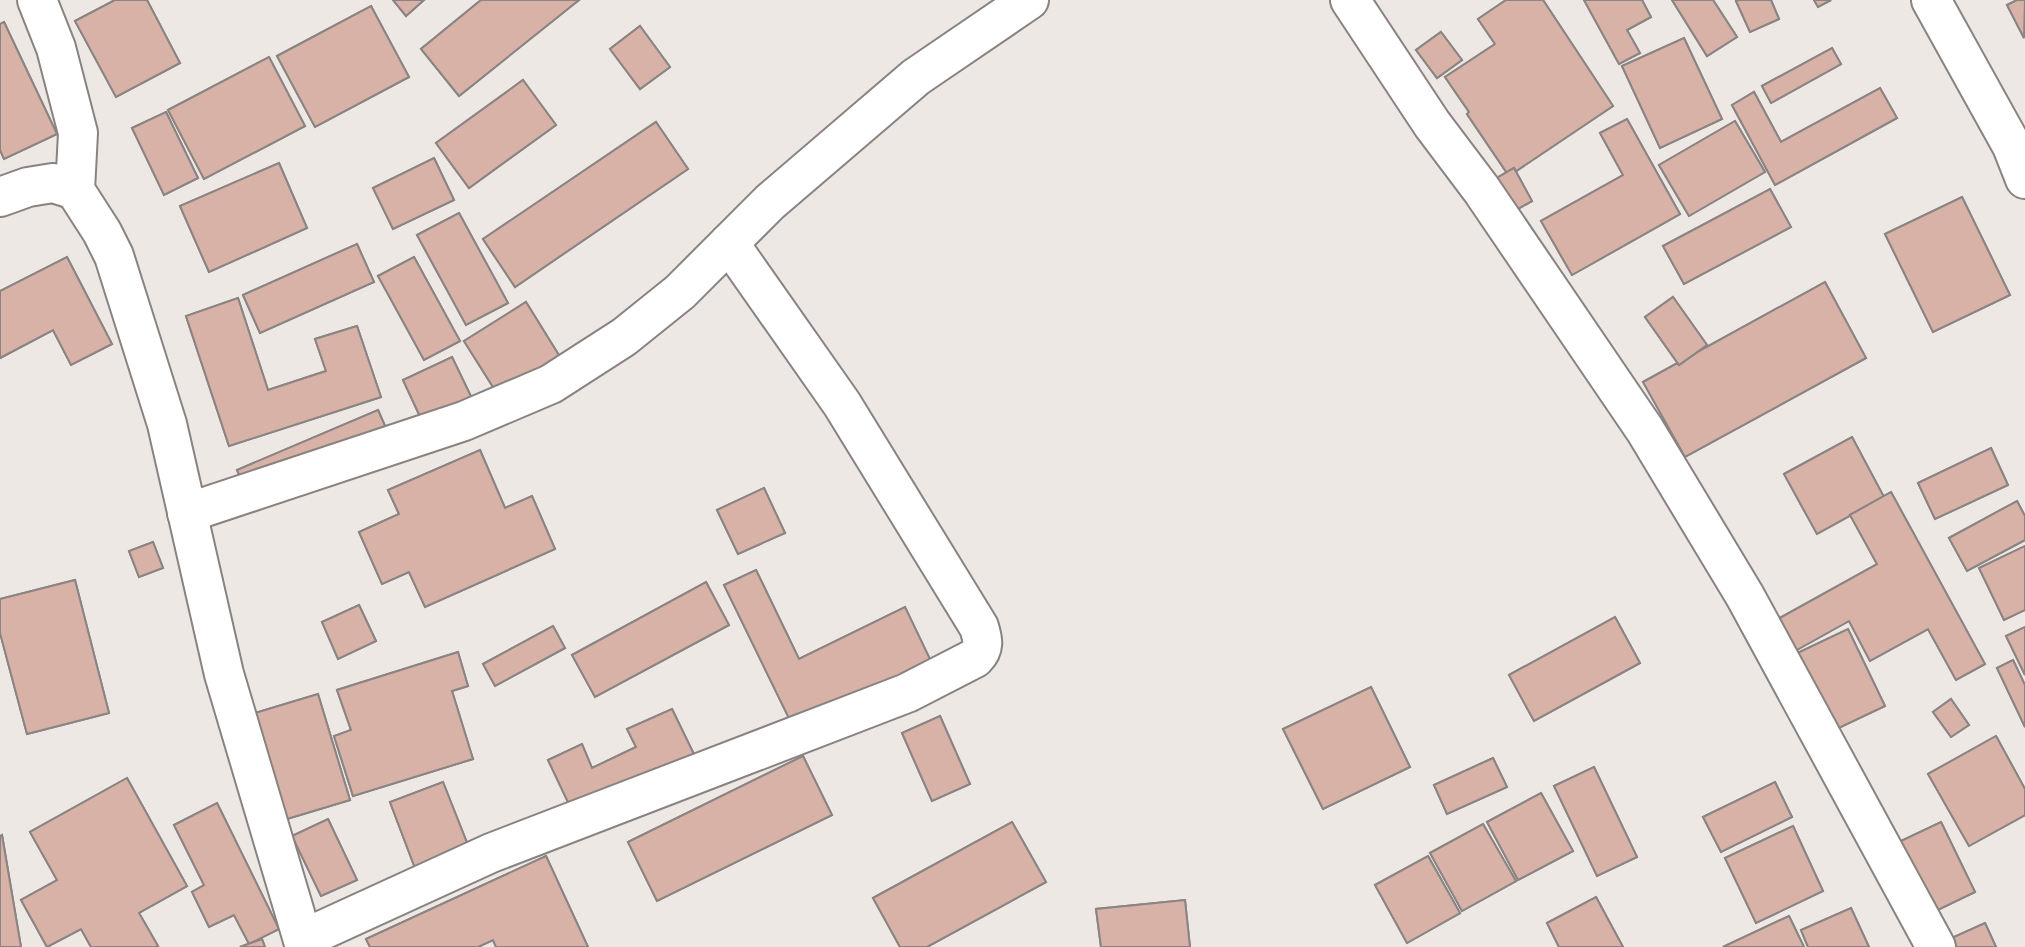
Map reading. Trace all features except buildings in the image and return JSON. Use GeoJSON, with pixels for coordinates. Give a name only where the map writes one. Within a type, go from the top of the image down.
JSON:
{"type":"FeatureCollection","features":[{"type":"Feature","properties":{"kind":"street"},"geometry":{"type":"LineString","coordinates":[[37,0],[56,48],[78,133],[75,190],[114,256],[167,424],[224,674],[304,943],[491,853],[907,693],[975,658],[981,652],[983,648],[979,627],[926,538],[842,404],[729,243]]}},
{"type":"Feature","properties":{"kind":"street"},"geometry":{"type":"LineString","coordinates":[[187,513],[464,421],[551,384],[624,337],[680,292],[769,202],[916,77],[1029,0]]}},
{"type":"Feature","properties":{"kind":"street"},"geometry":{"type":"LineString","coordinates":[[1350,0],[1432,124],[1481,189],[1645,430],[1745,596],[1936,947]]}},
{"type":"Feature","properties":{"kind":"street"},"geometry":{"type":"LineString","coordinates":[[1931,0],[2012,146],[2025,179]]}},
{"type":"Feature","properties":{"kind":"street"},"geometry":{"type":"LineString","coordinates":[[0,197],[28,187],[53,183],[75,190]]}}]}
